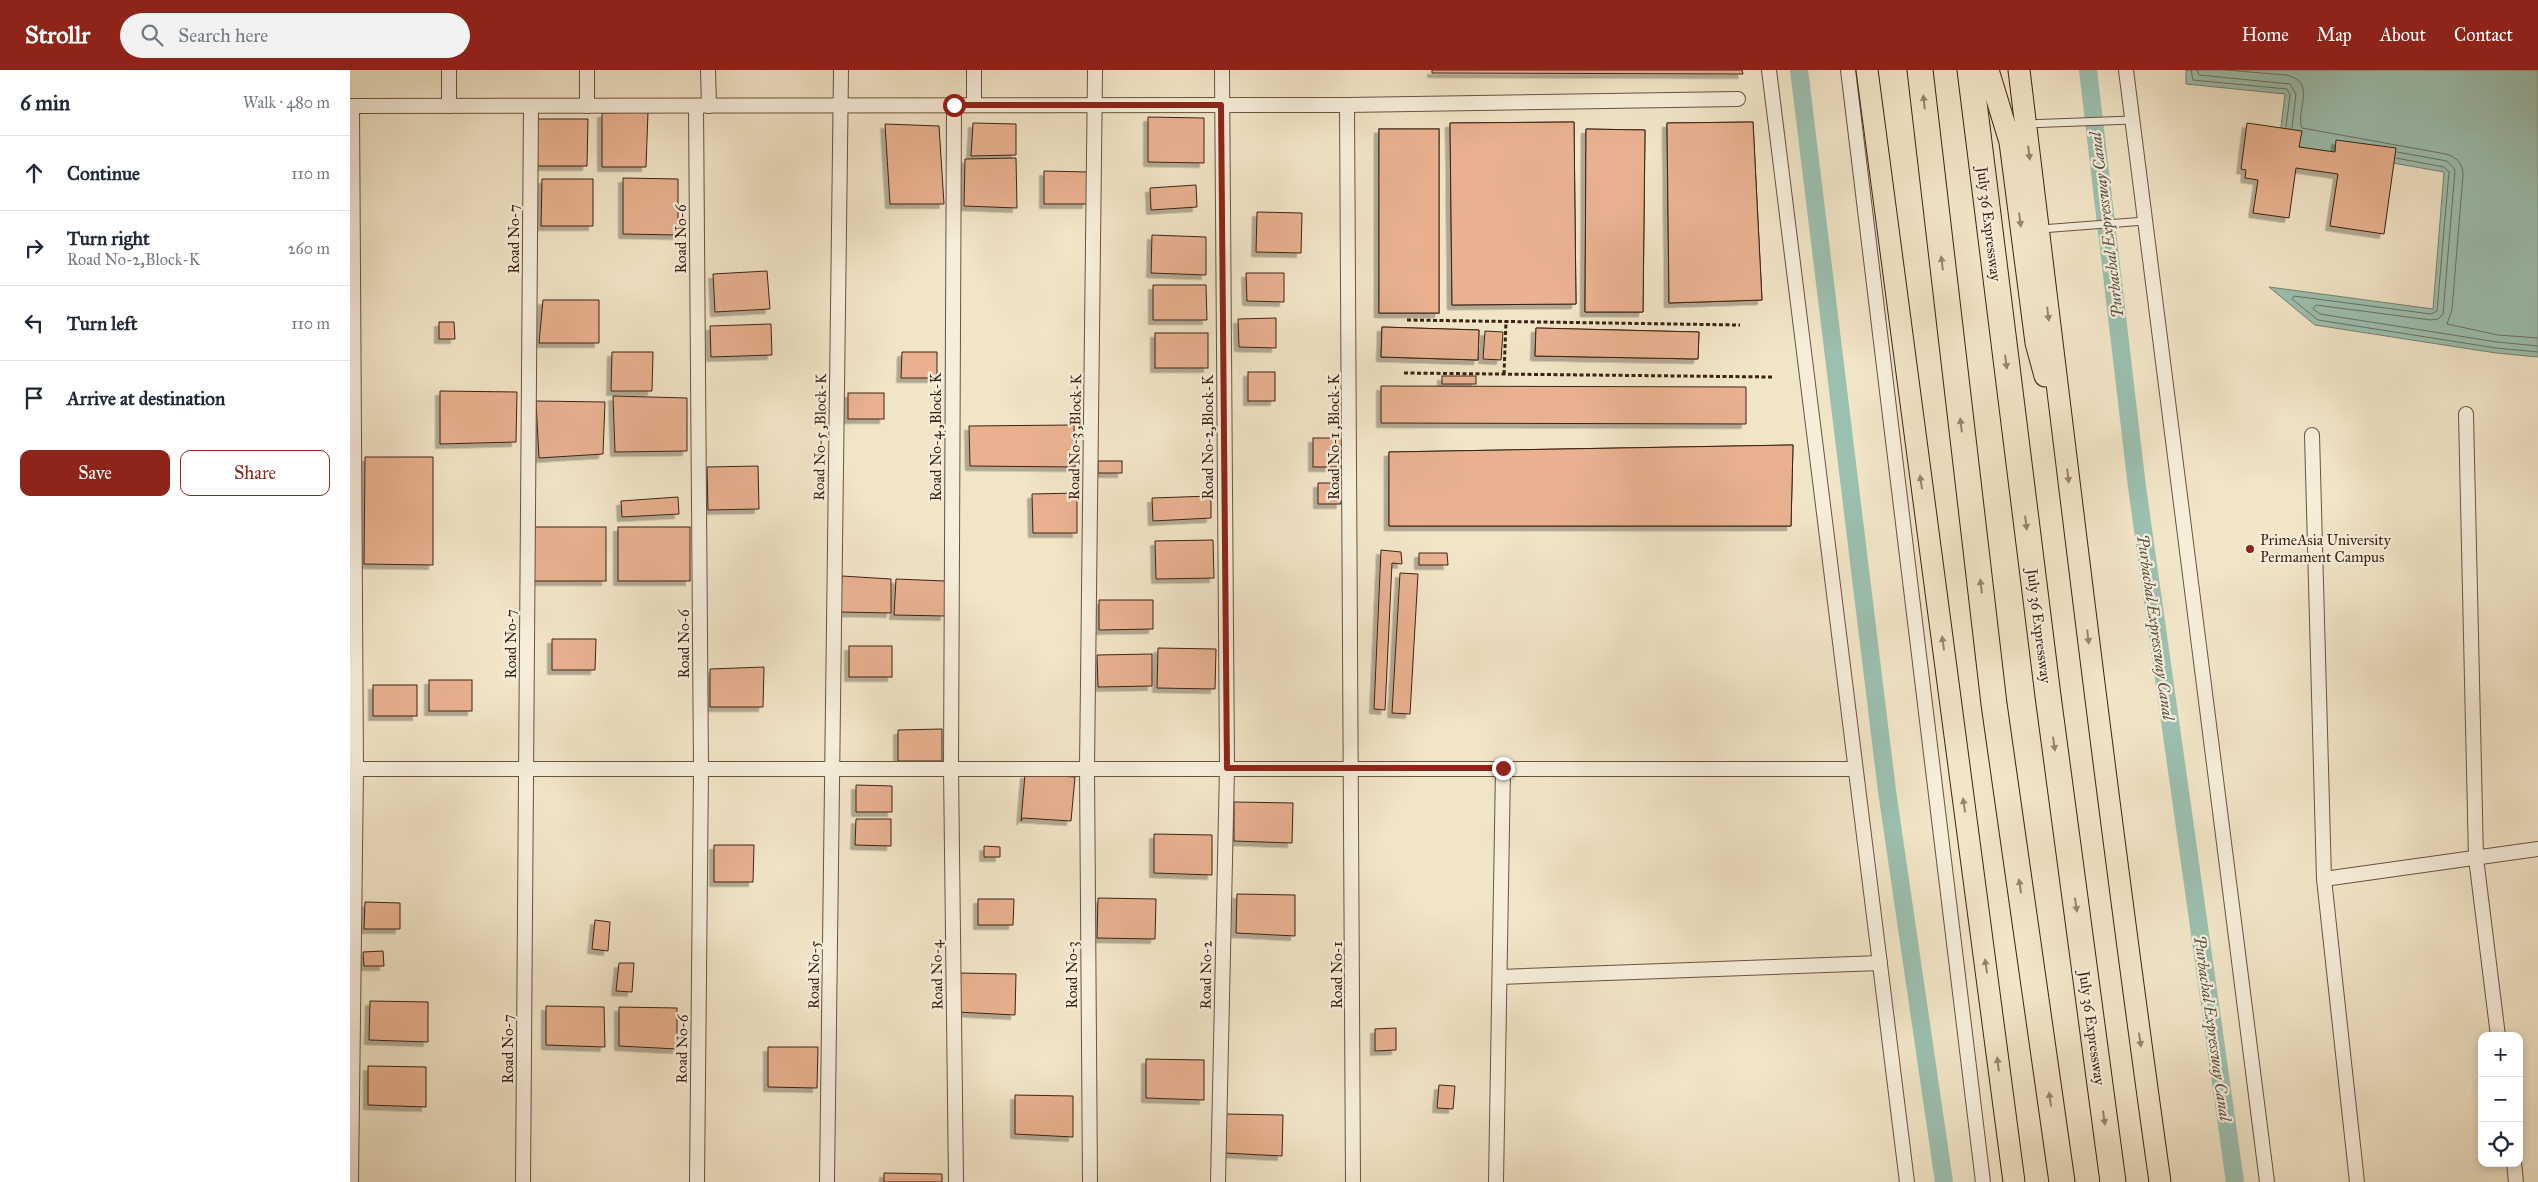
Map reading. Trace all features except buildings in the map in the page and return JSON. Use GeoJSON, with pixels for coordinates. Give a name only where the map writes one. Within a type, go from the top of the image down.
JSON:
{"type":"FeatureCollection","features":[{"type":"Feature","properties":{"kind":"highway"},"geometry":{"type":"LineString","coordinates":[[1920,70],[1994,704],[2062,1182]]}},
{"type":"Feature","properties":{"kind":"highway","name":"July 36 Expressway"},"geometry":{"type":"LineString","coordinates":[[1970,70],[2048,696],[2113,1182]]}},
{"type":"Feature","properties":{"kind":"main road"},"geometry":{"type":"LineString","coordinates":[[1867,70],[2014,1182]]}},
{"type":"Feature","properties":{"kind":"main road"},"geometry":{"type":"LineString","coordinates":[[1988,70],[2010,142],[2036,343],[2046,381],[2059,400]]}},
{"type":"Feature","properties":{"kind":"main road"},"geometry":{"type":"LineString","coordinates":[[2019,70],[2133,992],[2160,1182]]}},
{"type":"Feature","properties":{"kind":"street"},"geometry":{"type":"LineString","coordinates":[[449,70],[449,106]]}},
{"type":"Feature","properties":{"kind":"street"},"geometry":{"type":"LineString","coordinates":[[587,70],[587,106]]}},
{"type":"Feature","properties":{"kind":"street","name":"Road No-6"},"geometry":{"type":"LineString","coordinates":[[697,1182],[701,769],[702,106],[708,70]]}},
{"type":"Feature","properties":{"kind":"street","name":"Road No-5 ,Block-K"},"geometry":{"type":"LineString","coordinates":[[833,768],[840,70]]}},
{"type":"Feature","properties":{"kind":"street"},"geometry":{"type":"LineString","coordinates":[[974,70],[974,105]]}},
{"type":"Feature","properties":{"kind":"street","name":"Road No-3 ,Block-K"},"geometry":{"type":"LineString","coordinates":[[1087,768],[1096,70]]}},
{"type":"Feature","properties":{"kind":"street","name":"Road No-2,Block-K"},"geometry":{"type":"LineString","coordinates":[[1222,70],[1227,768]]}},
{"type":"Feature","properties":{"kind":"street"},"geometry":{"type":"LineString","coordinates":[[1769,70],[1907,1182]]}},
{"type":"Feature","properties":{"kind":"street"},"geometry":{"type":"LineString","coordinates":[[1848,70],[1983,1182]]}},
{"type":"Feature","properties":{"kind":"street"},"geometry":{"type":"LineString","coordinates":[[2126,70],[2267,1182]]}},
{"type":"Feature","properties":{"kind":"street"},"geometry":{"type":"LineString","coordinates":[[352,1182],[351,106],[1347,105],[1738,99]]}},
{"type":"Feature","properties":{"kind":"street","name":"Road No-4 ,Block-K"},"geometry":{"type":"LineString","coordinates":[[951,768],[954,105]]}},
{"type":"Feature","properties":{"kind":"street","name":"Road No-1 ,Block-K"},"geometry":{"type":"LineString","coordinates":[[1347,105],[1352,768]]}},
{"type":"Feature","properties":{"kind":"street","name":"Road No-7"},"geometry":{"type":"LineString","coordinates":[[523,1182],[531,106]]}},
{"type":"Feature","properties":{"kind":"street"},"geometry":{"type":"LineString","coordinates":[[2466,414],[2476,858],[2498,1032]]}},
{"type":"Feature","properties":{"kind":"street"},"geometry":{"type":"LineString","coordinates":[[2312,435],[2324,879],[2357,1182]]}},
{"type":"Feature","properties":{"kind":"street","name":"Road No-5"},"geometry":{"type":"LineString","coordinates":[[827,1182],[833,768]]}},
{"type":"Feature","properties":{"kind":"street","name":"Road No-4"},"geometry":{"type":"LineString","coordinates":[[951,768],[956,1182]]}},
{"type":"Feature","properties":{"kind":"street","name":"Road No-3"},"geometry":{"type":"LineString","coordinates":[[1087,768],[1090,1182]]}},
{"type":"Feature","properties":{"kind":"street","name":"Road No-2"},"geometry":{"type":"LineString","coordinates":[[1218,1182],[1227,768]]}},
{"type":"Feature","properties":{"kind":"street","name":"Road No-1"},"geometry":{"type":"LineString","coordinates":[[1352,768],[1353,1182]]}},
{"type":"Feature","properties":{"kind":"street"},"geometry":{"type":"LineString","coordinates":[[1496,1182],[1503,768]]}},
{"type":"Feature","properties":{"kind":"street"},"geometry":{"type":"LineString","coordinates":[[353,769],[1856,769]]}},
{"type":"Feature","properties":{"kind":"street"},"geometry":{"type":"LineString","coordinates":[[2324,879],[2538,849]]}},
{"type":"Feature","properties":{"kind":"street"},"geometry":{"type":"LineString","coordinates":[[1500,977],[1880,963]]}},
{"type":"Feature","properties":{"kind":"street"},"geometry":{"type":"LineString","coordinates":[[2514,1167],[2516,1182]]}},
{"type":"Feature","properties":{"kind":"lane"},"geometry":{"type":"LineString","coordinates":[[2026,124],[2132,120]]}},
{"type":"Feature","properties":{"kind":"lane"},"geometry":{"type":"LineString","coordinates":[[2038,229],[2145,221]]}},
{"type":"Feature","properties":{"kind":"path"},"geometry":{"type":"LineString","coordinates":[[1407,320],[1740,325]]}},
{"type":"Feature","properties":{"kind":"path"},"geometry":{"type":"LineString","coordinates":[[1504,374],[1506,321]]}},
{"type":"Feature","properties":{"kind":"path"},"geometry":{"type":"LineString","coordinates":[[1404,373],[1773,377]]}},
{"type":"Feature","properties":{"kind":"water"},"geometry":{"type":"Polygon","coordinates":[[[2186,70],[2538,70],[2538,357],[2496,353],[2315,325],[2269,287],[2433,309],[2444,172],[2279,143],[2285,94],[2186,84],[2186,70]]]}},
{"type":"Feature","properties":{"kind":"waterway","name":"Purbachal Expressway Canal"},"geometry":{"type":"LineString","coordinates":[[1799,70],[1887,791],[1944,1182]]}},
{"type":"Feature","properties":{"kind":"waterway","name":"Purbachal Expressway Canal"},"geometry":{"type":"LineString","coordinates":[[2088,70],[2137,487],[2235,1182]]}},
{"type":"Feature","properties":{"kind":"place","name":"PrimeAsia University Permament Campus"},"geometry":{"type":"Point","coordinates":[2250,549]}},
{"type":"Feature","properties":{"kind":"route"},"geometry":{"type":"LineString","coordinates":[[954,105],[1221,105],[1227,768],[1503,768]]}}]}
